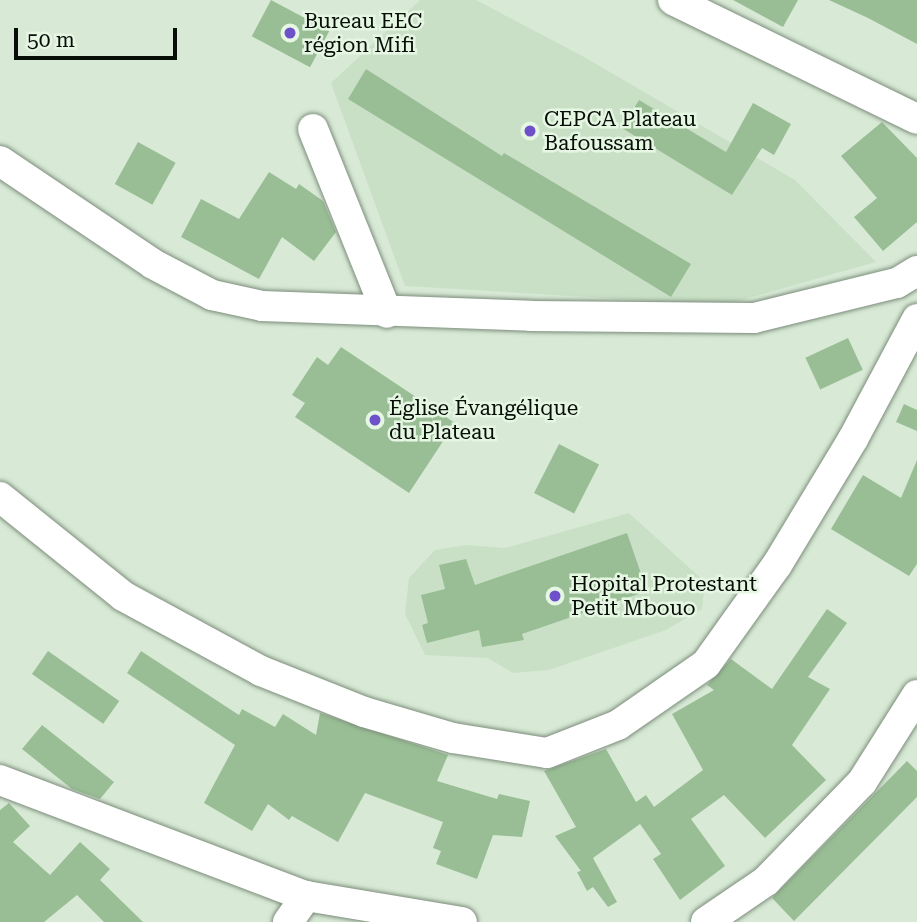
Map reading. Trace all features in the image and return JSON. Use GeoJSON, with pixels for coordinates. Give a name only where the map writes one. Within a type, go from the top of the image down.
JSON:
{"type":"FeatureCollection","features":[{"type":"Feature","properties":{"kind":"street"},"geometry":{"type":"LineString","coordinates":[[673,0],[917,119]]}},
{"type":"Feature","properties":{"kind":"street"},"geometry":{"type":"LineString","coordinates":[[313,129],[387,313]]}},
{"type":"Feature","properties":{"kind":"street"},"geometry":{"type":"LineString","coordinates":[[0,161],[153,264],[212,295],[262,306],[387,313],[754,318],[897,283],[917,271]]}},
{"type":"Feature","properties":{"kind":"street"},"geometry":{"type":"LineString","coordinates":[[0,497],[123,596],[261,671],[364,712],[453,738],[547,753],[618,725],[706,664],[777,565],[853,439],[917,319]]}},
{"type":"Feature","properties":{"kind":"street"},"geometry":{"type":"LineString","coordinates":[[706,922],[766,881],[862,782],[917,695]]}},
{"type":"Feature","properties":{"kind":"street"},"geometry":{"type":"LineString","coordinates":[[0,780],[306,896],[462,922]]}},
{"type":"Feature","properties":{"kind":"street"},"geometry":{"type":"LineString","coordinates":[[288,922],[306,896]]}},
{"type":"Feature","properties":{"kind":"shaded area","name":"CEPCA Plateau Bafoussam"},"geometry":{"type":"Polygon","coordinates":[[[420,0],[476,0],[586,58],[795,180],[876,262],[724,305],[405,286],[331,83],[420,0]]]}},
{"type":"Feature","properties":{"kind":"shaded area","name":"Hopital Protestant Petit Mbouo"},"geometry":{"type":"Polygon","coordinates":[[[629,513],[705,582],[702,609],[666,630],[549,670],[513,673],[488,658],[425,655],[405,614],[409,578],[435,550],[466,545],[505,548],[629,513]]]}},
{"type":"Feature","properties":{"kind":"building","name":"Bureau EEC région Mifi"},"geometry":{"type":"Polygon","coordinates":[[[271,0],[329,31],[310,67],[252,36],[271,0]]]}},
{"type":"Feature","properties":{"kind":"building"},"geometry":{"type":"Polygon","coordinates":[[[733,0],[798,0],[783,27],[733,0]]]}},
{"type":"Feature","properties":{"kind":"building"},"geometry":{"type":"Polygon","coordinates":[[[829,0],[917,0],[917,44],[868,18],[829,0]]]}},
{"type":"Feature","properties":{"kind":"building"},"geometry":{"type":"Polygon","coordinates":[[[366,69],[502,156],[504,153],[691,264],[671,297],[348,99],[366,69]]]}},
{"type":"Feature","properties":{"kind":"building"},"geometry":{"type":"Polygon","coordinates":[[[639,100],[726,152],[753,103],[791,124],[774,155],[762,148],[732,195],[622,128],[639,100]]]}},
{"type":"Feature","properties":{"kind":"building"},"geometry":{"type":"Polygon","coordinates":[[[882,122],[917,158],[917,222],[883,251],[854,217],[877,198],[841,156],[882,122]]]}},
{"type":"Feature","properties":{"kind":"building"},"geometry":{"type":"Polygon","coordinates":[[[138,142],[176,163],[152,205],[115,184],[138,142]]]}},
{"type":"Feature","properties":{"kind":"building"},"geometry":{"type":"Polygon","coordinates":[[[269,172],[296,189],[299,184],[323,201],[336,232],[314,261],[282,237],[259,279],[181,237],[201,199],[239,219],[269,172]]]}},
{"type":"Feature","properties":{"kind":"building"},"geometry":{"type":"Polygon","coordinates":[[[848,338],[863,370],[820,390],[805,358],[848,338]]]}},
{"type":"Feature","properties":{"kind":"building","name":"Église Évangélique du Plateau"},"geometry":{"type":"Polygon","coordinates":[[[341,347],[455,423],[409,493],[295,417],[305,403],[292,395],[317,357],[328,365],[341,347]]]}},
{"type":"Feature","properties":{"kind":"building"},"geometry":{"type":"Polygon","coordinates":[[[904,404],[917,410],[917,431],[896,422],[904,404]]]}},
{"type":"Feature","properties":{"kind":"building"},"geometry":{"type":"Polygon","coordinates":[[[559,444],[599,464],[574,513],[534,493],[559,444]]]}},
{"type":"Feature","properties":{"kind":"building"},"geometry":{"type":"Polygon","coordinates":[[[917,460],[917,564],[909,576],[831,529],[863,475],[901,498],[917,460]]]}},
{"type":"Feature","properties":{"kind":"building"},"geometry":{"type":"Polygon","coordinates":[[[627,533],[647,591],[522,634],[524,640],[482,647],[479,630],[427,643],[422,625],[428,623],[421,595],[445,589],[439,565],[466,559],[475,585],[627,533]]]}},
{"type":"Feature","properties":{"kind":"building"},"geometry":{"type":"Polygon","coordinates":[[[827,609],[847,623],[808,677],[830,689],[792,745],[826,780],[765,838],[724,795],[691,819],[725,866],[680,900],[653,859],[661,854],[640,824],[593,858],[617,902],[608,907],[593,887],[587,891],[577,872],[581,871],[555,836],[576,827],[544,771],[606,749],[636,802],[646,795],[654,807],[703,770],[672,714],[714,690],[707,685],[731,659],[772,689],[827,609]]]}},
{"type":"Feature","properties":{"kind":"building"},"geometry":{"type":"Polygon","coordinates":[[[48,651],[119,701],[103,724],[32,674],[48,651]]]}},
{"type":"Feature","properties":{"kind":"building"},"geometry":{"type":"Polygon","coordinates":[[[141,651],[239,715],[242,709],[275,727],[283,714],[316,735],[320,713],[448,755],[437,781],[497,799],[499,794],[530,801],[522,837],[493,835],[477,879],[436,864],[441,851],[433,848],[443,822],[365,793],[338,842],[292,816],[289,820],[268,804],[252,831],[204,803],[235,745],[127,673],[141,651]]]}},
{"type":"Feature","properties":{"kind":"building"},"geometry":{"type":"Polygon","coordinates":[[[42,725],[114,782],[100,799],[72,789],[22,749],[42,725]]]}},
{"type":"Feature","properties":{"kind":"building"},"geometry":{"type":"Polygon","coordinates":[[[907,761],[917,771],[917,797],[794,921],[772,898],[907,761]]]}},
{"type":"Feature","properties":{"kind":"building"},"geometry":{"type":"Polygon","coordinates":[[[9,803],[30,826],[13,842],[50,875],[80,842],[110,869],[100,880],[143,922],[104,922],[77,895],[44,922],[0,922],[0,810],[9,803]]]}},
{"type":"Feature","properties":{"kind":"place","name":"Bureau EEC région Mifi"},"geometry":{"type":"Point","coordinates":[290,33]}},
{"type":"Feature","properties":{"kind":"place","name":"CEPCA Plateau Bafoussam"},"geometry":{"type":"Point","coordinates":[530,131]}},
{"type":"Feature","properties":{"kind":"place","name":"Église Évangélique du Plateau"},"geometry":{"type":"Point","coordinates":[375,420]}},
{"type":"Feature","properties":{"kind":"place","name":"Hopital Protestant Petit Mbouo"},"geometry":{"type":"Point","coordinates":[555,596]}}]}
